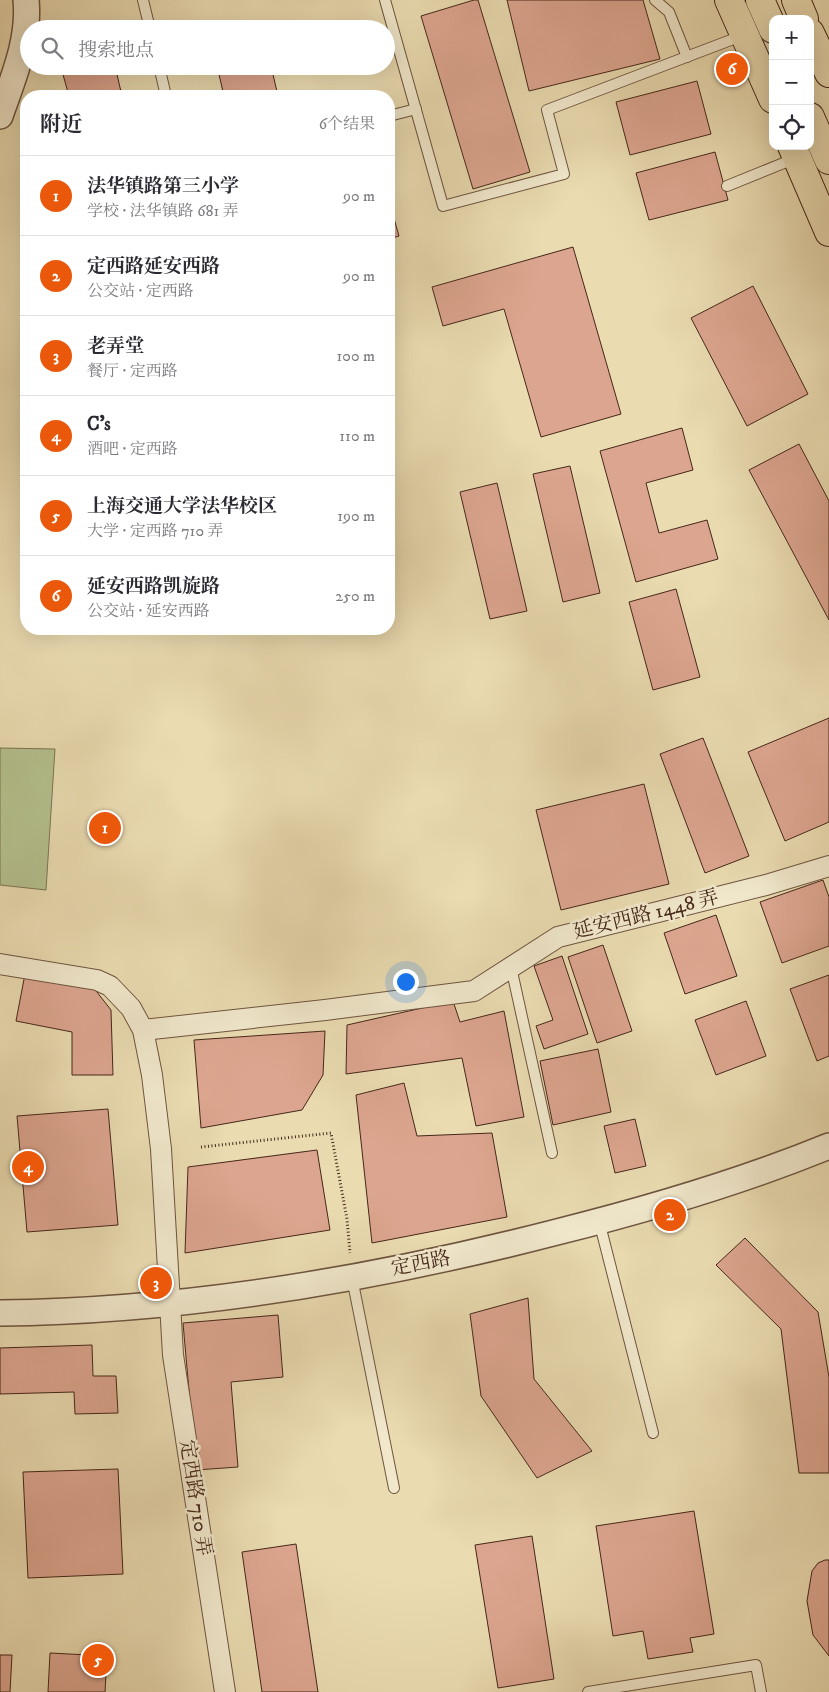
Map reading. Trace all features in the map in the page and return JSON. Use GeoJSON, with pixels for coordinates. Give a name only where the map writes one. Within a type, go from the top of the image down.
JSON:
{"type":"FeatureCollection","features":[{"type":"Feature","properties":{"kind":"main road"},"geometry":{"type":"LineString","coordinates":[[729,0],[769,90]]}},
{"type":"Feature","properties":{"kind":"main road"},"geometry":{"type":"LineString","coordinates":[[760,0],[769,20]]}},
{"type":"Feature","properties":{"kind":"main road"},"geometry":{"type":"LineString","coordinates":[[798,0],[804,15]]}},
{"type":"Feature","properties":{"kind":"main road"},"geometry":{"type":"LineString","coordinates":[[814,33],[829,66]]}},
{"type":"Feature","properties":{"kind":"main road"},"geometry":{"type":"LineString","coordinates":[[814,41],[829,73]]}},
{"type":"Feature","properties":{"kind":"main road"},"geometry":{"type":"LineString","coordinates":[[814,126],[829,160]]}},
{"type":"Feature","properties":{"kind":"main road"},"geometry":{"type":"LineString","coordinates":[[795,152],[829,232]]}},
{"type":"Feature","properties":{"kind":"street"},"geometry":{"type":"LineString","coordinates":[[26,0],[26,20]]}},
{"type":"Feature","properties":{"kind":"street"},"geometry":{"type":"LineString","coordinates":[[0,116],[20,56]]}},
{"type":"Feature","properties":{"kind":"street","name":"延安西路 1448 弄"},"geometry":{"type":"LineString","coordinates":[[143,1030],[474,991],[558,937],[766,885],[829,866]]}},
{"type":"Feature","properties":{"kind":"street"},"geometry":{"type":"LineString","coordinates":[[0,964],[97,980],[121,995],[143,1030]]}},
{"type":"Feature","properties":{"kind":"street","name":"定西路 710 弄"},"geometry":{"type":"LineString","coordinates":[[143,1030],[160,1139],[173,1355],[225,1692]]}},
{"type":"Feature","properties":{"kind":"street","name":"定西路"},"geometry":{"type":"LineString","coordinates":[[0,1313],[85,1311],[169,1304],[352,1278],[483,1251],[665,1204],[829,1146]]}},
{"type":"Feature","properties":{"kind":"lane"},"geometry":{"type":"LineString","coordinates":[[143,0],[148,20]]}},
{"type":"Feature","properties":{"kind":"lane"},"geometry":{"type":"LineString","coordinates":[[385,0],[391,20]]}},
{"type":"Feature","properties":{"kind":"lane"},"geometry":{"type":"LineString","coordinates":[[655,0],[669,12],[687,57]]}},
{"type":"Feature","properties":{"kind":"lane"},"geometry":{"type":"LineString","coordinates":[[395,35],[443,206],[564,174],[547,110],[744,35]]}},
{"type":"Feature","properties":{"kind":"lane"},"geometry":{"type":"LineString","coordinates":[[161,75],[165,90]]}},
{"type":"Feature","properties":{"kind":"lane"},"geometry":{"type":"LineString","coordinates":[[395,114],[416,109]]}},
{"type":"Feature","properties":{"kind":"lane"},"geometry":{"type":"LineString","coordinates":[[727,186],[795,152]]}},
{"type":"Feature","properties":{"kind":"lane"},"geometry":{"type":"LineString","coordinates":[[511,967],[552,1153]]}},
{"type":"Feature","properties":{"kind":"lane"},"geometry":{"type":"LineString","coordinates":[[599,1221],[653,1433]]}},
{"type":"Feature","properties":{"kind":"lane"},"geometry":{"type":"LineString","coordinates":[[352,1278],[394,1488]]}},
{"type":"Feature","properties":{"kind":"lane"},"geometry":{"type":"LineString","coordinates":[[592,1692],[756,1665],[761,1692]]}},
{"type":"Feature","properties":{"kind":"path"},"geometry":{"type":"LineString","coordinates":[[201,1147],[331,1134],[347,1219],[352,1278]]}},
{"type":"Feature","properties":{"kind":"green space"},"geometry":{"type":"Polygon","coordinates":[[[0,748],[55,749],[46,890],[0,885],[0,748]]]}},
{"type":"Feature","properties":{"kind":"building"},"geometry":{"type":"Polygon","coordinates":[[[478,0],[530,172],[473,189],[421,16],[478,0]]]}},
{"type":"Feature","properties":{"kind":"building"},"geometry":{"type":"Polygon","coordinates":[[[507,0],[643,0],[660,59],[529,91],[507,0]]]}},
{"type":"Feature","properties":{"kind":"building"},"geometry":{"type":"Polygon","coordinates":[[[63,75],[117,75],[121,90],[67,90],[63,75]]]}},
{"type":"Feature","properties":{"kind":"building"},"geometry":{"type":"Polygon","coordinates":[[[219,75],[273,75],[277,90],[223,90],[219,75]]]}},
{"type":"Feature","properties":{"kind":"building"},"geometry":{"type":"Polygon","coordinates":[[[697,81],[711,134],[630,155],[616,102],[697,81]]]}},
{"type":"Feature","properties":{"kind":"building"},"geometry":{"type":"Polygon","coordinates":[[[715,152],[728,200],[649,220],[636,173],[715,152]]]}},
{"type":"Feature","properties":{"kind":"building"},"geometry":{"type":"Polygon","coordinates":[[[395,222],[399,236],[395,237],[395,222]]]}},
{"type":"Feature","properties":{"kind":"building"},"geometry":{"type":"Polygon","coordinates":[[[573,247],[621,414],[541,437],[504,309],[443,326],[432,287],[573,247]]]}},
{"type":"Feature","properties":{"kind":"building"},"geometry":{"type":"Polygon","coordinates":[[[753,286],[808,394],[747,426],[691,318],[753,286]]]}},
{"type":"Feature","properties":{"kind":"building"},"geometry":{"type":"Polygon","coordinates":[[[682,428],[693,470],[646,483],[659,533],[707,520],[718,559],[636,582],[600,451],[682,428]]]}},
{"type":"Feature","properties":{"kind":"building"},"geometry":{"type":"Polygon","coordinates":[[[799,444],[829,501],[829,620],[749,470],[799,444]]]}},
{"type":"Feature","properties":{"kind":"building"},"geometry":{"type":"Polygon","coordinates":[[[570,466],[600,593],[563,602],[533,474],[570,466]]]}},
{"type":"Feature","properties":{"kind":"building"},"geometry":{"type":"Polygon","coordinates":[[[497,483],[527,611],[490,619],[460,492],[497,483]]]}},
{"type":"Feature","properties":{"kind":"building"},"geometry":{"type":"Polygon","coordinates":[[[676,589],[700,677],[653,690],[629,602],[676,589]]]}},
{"type":"Feature","properties":{"kind":"building"},"geometry":{"type":"Polygon","coordinates":[[[829,718],[829,822],[785,841],[748,752],[829,718]]]}},
{"type":"Feature","properties":{"kind":"building"},"geometry":{"type":"Polygon","coordinates":[[[703,738],[749,856],[705,873],[660,754],[703,738]]]}},
{"type":"Feature","properties":{"kind":"building"},"geometry":{"type":"Polygon","coordinates":[[[644,784],[669,884],[561,910],[536,810],[644,784]]]}},
{"type":"Feature","properties":{"kind":"building"},"geometry":{"type":"Polygon","coordinates":[[[823,880],[829,897],[829,946],[782,963],[760,902],[823,880]]]}},
{"type":"Feature","properties":{"kind":"building"},"geometry":{"type":"Polygon","coordinates":[[[716,915],[737,976],[685,994],[664,933],[716,915]]]}},
{"type":"Feature","properties":{"kind":"building"},"geometry":{"type":"Polygon","coordinates":[[[603,945],[632,1031],[597,1043],[568,957],[603,945]]]}},
{"type":"Feature","properties":{"kind":"building"},"geometry":{"type":"Polygon","coordinates":[[[562,956],[588,1034],[544,1049],[536,1026],[553,1020],[534,966],[562,956]]]}},
{"type":"Feature","properties":{"kind":"building"},"geometry":{"type":"Polygon","coordinates":[[[25,974],[93,987],[111,1010],[113,1075],[72,1075],[72,1032],[16,1021],[25,974]]]}},
{"type":"Feature","properties":{"kind":"building"},"geometry":{"type":"Polygon","coordinates":[[[829,975],[829,1056],[817,1061],[790,989],[829,975]]]}},
{"type":"Feature","properties":{"kind":"building"},"geometry":{"type":"Polygon","coordinates":[[[453,1001],[460,1022],[504,1011],[524,1117],[476,1126],[462,1058],[346,1074],[347,1025],[453,1001]]]}},
{"type":"Feature","properties":{"kind":"building"},"geometry":{"type":"Polygon","coordinates":[[[746,1001],[766,1056],[716,1075],[695,1020],[746,1001]]]}},
{"type":"Feature","properties":{"kind":"building"},"geometry":{"type":"Polygon","coordinates":[[[325,1031],[323,1075],[302,1110],[201,1128],[194,1040],[325,1031]]]}},
{"type":"Feature","properties":{"kind":"building"},"geometry":{"type":"Polygon","coordinates":[[[598,1049],[611,1112],[553,1125],[540,1061],[598,1049]]]}},
{"type":"Feature","properties":{"kind":"building"},"geometry":{"type":"Polygon","coordinates":[[[404,1083],[417,1136],[492,1133],[507,1217],[372,1243],[356,1095],[404,1083]]]}},
{"type":"Feature","properties":{"kind":"building"},"geometry":{"type":"Polygon","coordinates":[[[108,1109],[118,1225],[27,1232],[17,1116],[108,1109]]]}},
{"type":"Feature","properties":{"kind":"building"},"geometry":{"type":"Polygon","coordinates":[[[635,1119],[646,1166],[615,1173],[604,1126],[635,1119]]]}},
{"type":"Feature","properties":{"kind":"building"},"geometry":{"type":"Polygon","coordinates":[[[317,1150],[330,1230],[185,1253],[188,1167],[317,1150]]]}},
{"type":"Feature","properties":{"kind":"building"},"geometry":{"type":"Polygon","coordinates":[[[745,1238],[818,1312],[829,1377],[829,1473],[799,1473],[781,1329],[716,1265],[745,1238]]]}},
{"type":"Feature","properties":{"kind":"building"},"geometry":{"type":"Polygon","coordinates":[[[528,1298],[534,1379],[592,1451],[537,1478],[481,1396],[470,1314],[528,1298]]]}},
{"type":"Feature","properties":{"kind":"building"},"geometry":{"type":"Polygon","coordinates":[[[278,1315],[283,1377],[231,1382],[238,1467],[196,1470],[183,1323],[278,1315]]]}},
{"type":"Feature","properties":{"kind":"building"},"geometry":{"type":"Polygon","coordinates":[[[92,1345],[93,1376],[116,1376],[118,1413],[75,1414],[74,1392],[0,1394],[0,1348],[92,1345]]]}},
{"type":"Feature","properties":{"kind":"building"},"geometry":{"type":"Polygon","coordinates":[[[118,1469],[123,1574],[28,1578],[23,1472],[118,1469]]]}},
{"type":"Feature","properties":{"kind":"building"},"geometry":{"type":"Polygon","coordinates":[[[694,1511],[714,1634],[690,1638],[693,1652],[648,1659],[643,1631],[613,1636],[596,1526],[694,1511]]]}},
{"type":"Feature","properties":{"kind":"building"},"geometry":{"type":"Polygon","coordinates":[[[532,1536],[554,1679],[498,1688],[475,1545],[532,1536]]]}},
{"type":"Feature","properties":{"kind":"building"},"geometry":{"type":"Polygon","coordinates":[[[296,1544],[318,1692],[262,1692],[242,1552],[296,1544]]]}},
{"type":"Feature","properties":{"kind":"building"},"geometry":{"type":"Polygon","coordinates":[[[829,1560],[829,1656],[813,1635],[807,1601],[812,1571],[818,1563],[829,1560]]]}},
{"type":"Feature","properties":{"kind":"building"},"geometry":{"type":"Polygon","coordinates":[[[50,1653],[107,1656],[105,1692],[48,1692],[50,1653]]]}},
{"type":"Feature","properties":{"kind":"building"},"geometry":{"type":"Polygon","coordinates":[[[0,1655],[12,1655],[10,1692],[0,1692],[0,1655]]]}},
{"type":"Feature","properties":{"kind":"place","name":"延安西路凯旋路"},"geometry":{"type":"Point","coordinates":[732,69]}},
{"type":"Feature","properties":{"kind":"place","name":"法华镇路第三小学"},"geometry":{"type":"Point","coordinates":[105,828]}},
{"type":"Feature","properties":{"kind":"place","name":"C's"},"geometry":{"type":"Point","coordinates":[28,1167]}},
{"type":"Feature","properties":{"kind":"place","name":"定西路延安西路"},"geometry":{"type":"Point","coordinates":[670,1215]}},
{"type":"Feature","properties":{"kind":"place","name":"老弄堂"},"geometry":{"type":"Point","coordinates":[156,1283]}},
{"type":"Feature","properties":{"kind":"place","name":"上海交通大学法华校区"},"geometry":{"type":"Point","coordinates":[98,1660]}}]}
